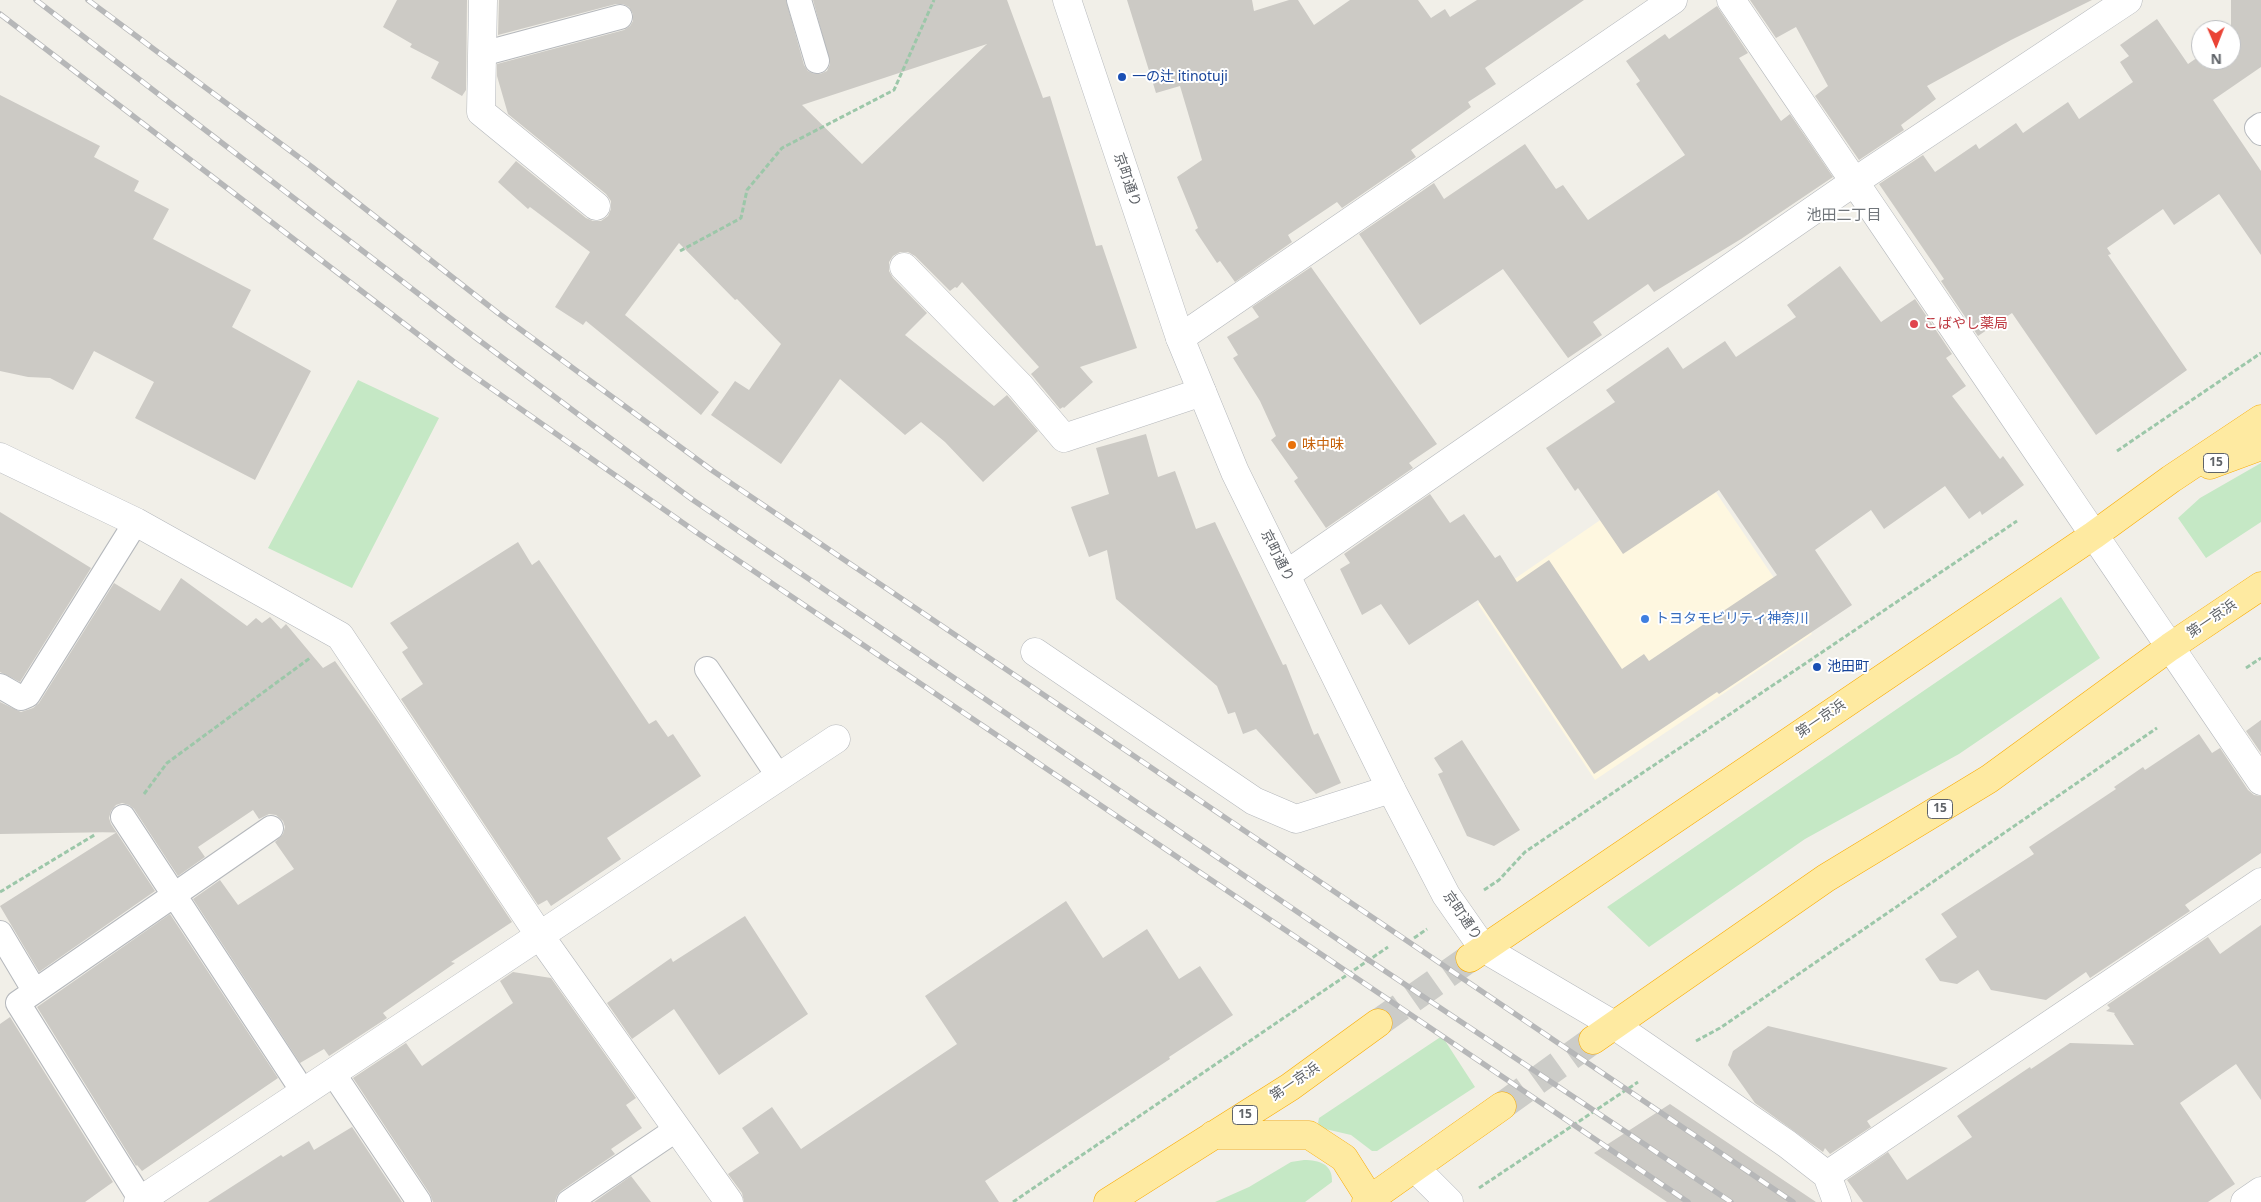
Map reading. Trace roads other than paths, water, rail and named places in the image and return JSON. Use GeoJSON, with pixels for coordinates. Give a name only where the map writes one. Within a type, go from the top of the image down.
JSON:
{"type":"FeatureCollection","features":[{"type":"Feature","properties":{"kind":"highway","name":"第一京浜"},"geometry":{"type":"LineString","coordinates":[[1476,952],[2094,535],[2171,479],[2261,419]]}},
{"type":"Feature","properties":{"kind":"highway","name":"第一京浜"},"geometry":{"type":"LineString","coordinates":[[2171,479],[2261,446]]}},
{"type":"Feature","properties":{"kind":"highway","name":"第一京浜"},"geometry":{"type":"LineString","coordinates":[[1604,1033],[1826,878],[1989,779],[2170,647],[2261,586]]}},
{"type":"Feature","properties":{"kind":"highway","name":"第一京浜"},"geometry":{"type":"LineString","coordinates":[[1108,1202],[1290,1087],[1378,1023]]}},
{"type":"Feature","properties":{"kind":"highway"},"geometry":{"type":"LineString","coordinates":[[1213,1135],[1309,1135],[1344,1158],[1368,1200],[1416,1169],[1502,1106]]}},
{"type":"Feature","properties":{"kind":"street"},"geometry":{"type":"LineString","coordinates":[[484,0],[481,112],[596,206]]}},
{"type":"Feature","properties":{"kind":"street","name":"京町通り"},"geometry":{"type":"LineString","coordinates":[[1067,0],[1180,338],[1235,472],[1287,574],[1391,789],[1476,952],[1604,1033],[1787,1144],[1827,1175]]}},
{"type":"Feature","properties":{"kind":"street"},"geometry":{"type":"LineString","coordinates":[[1180,338],[1673,0]]}},
{"type":"Feature","properties":{"kind":"street"},"geometry":{"type":"LineString","coordinates":[[1731,0],[2170,647],[2210,709],[2261,781]]}},
{"type":"Feature","properties":{"kind":"street"},"geometry":{"type":"LineString","coordinates":[[1287,574],[1854,182],[2128,0]]}},
{"type":"Feature","properties":{"kind":"street"},"geometry":{"type":"LineString","coordinates":[[904,267],[1020,386],[1064,438],[1202,392]]}},
{"type":"Feature","properties":{"kind":"street"},"geometry":{"type":"LineString","coordinates":[[0,457],[136,522],[340,636],[540,936],[728,1202]]}},
{"type":"Feature","properties":{"kind":"street"},"geometry":{"type":"LineString","coordinates":[[1035,652],[1254,801],[1296,819],[1391,789]]}},
{"type":"Feature","properties":{"kind":"street"},"geometry":{"type":"LineString","coordinates":[[140,1201],[836,739]]}},
{"type":"Feature","properties":{"kind":"street"},"geometry":{"type":"LineString","coordinates":[[1838,1202],[1827,1175],[2261,882]]}},
{"type":"Feature","properties":{"kind":"street"},"geometry":{"type":"LineString","coordinates":[[1416,1169],[1449,1202]]}},
{"type":"Feature","properties":{"kind":"street"},"geometry":{"type":"LineString","coordinates":[[2244,1202],[2261,1191]]}},
{"type":"Feature","properties":{"kind":"lane"},"geometry":{"type":"LineString","coordinates":[[799,0],[817,61]]}},
{"type":"Feature","properties":{"kind":"lane"},"geometry":{"type":"LineString","coordinates":[[482,54],[620,17]]}},
{"type":"Feature","properties":{"kind":"lane"},"geometry":{"type":"LineString","coordinates":[[2261,125],[2257,128],[2261,133]]}},
{"type":"Feature","properties":{"kind":"lane"},"geometry":{"type":"LineString","coordinates":[[0,686],[21,698],[28,696],[136,522]]}},
{"type":"Feature","properties":{"kind":"lane"},"geometry":{"type":"LineString","coordinates":[[707,669],[778,777]]}},
{"type":"Feature","properties":{"kind":"lane"},"geometry":{"type":"LineString","coordinates":[[123,816],[304,1093]]}},
{"type":"Feature","properties":{"kind":"lane"},"geometry":{"type":"LineString","coordinates":[[140,1201],[18,1003],[34,990],[271,828]]}},
{"type":"Feature","properties":{"kind":"lane"},"geometry":{"type":"LineString","coordinates":[[0,933],[34,990]]}},
{"type":"Feature","properties":{"kind":"lane"},"geometry":{"type":"LineString","coordinates":[[333,1073],[419,1202]]}},
{"type":"Feature","properties":{"kind":"lane"},"geometry":{"type":"LineString","coordinates":[[569,1202],[677,1129]]}},
{"type":"Feature","properties":{"kind":"tunnel"},"geometry":{"type":"LineString","coordinates":[[1378,1023],[1470,958]]}},
{"type":"Feature","properties":{"kind":"tunnel"},"geometry":{"type":"LineString","coordinates":[[1502,1106],[1593,1040]]}},
{"type":"Feature","properties":{"kind":"railway"},"geometry":{"type":"LineString","coordinates":[[36,0],[476,338],[693,500],[1349,947],[1731,1202]]}},
{"type":"Feature","properties":{"kind":"railway"},"geometry":{"type":"LineString","coordinates":[[88,0],[312,167],[498,313],[713,471],[1793,1202]]}},
{"type":"Feature","properties":{"kind":"railway"},"geometry":{"type":"LineString","coordinates":[[0,14],[458,365],[696,532],[1688,1202]]}},
{"type":"Feature","properties":{"kind":"place","name":"一の辻 itinotuji"},"geometry":{"type":"Point","coordinates":[1122,77]}},
{"type":"Feature","properties":{"kind":"place","name":"こばやし薬局"},"geometry":{"type":"Point","coordinates":[1914,324]}},
{"type":"Feature","properties":{"kind":"place","name":"味中味"},"geometry":{"type":"Point","coordinates":[1292,445]}},
{"type":"Feature","properties":{"kind":"place","name":"トヨタモビリティ神奈川"},"geometry":{"type":"Point","coordinates":[1645,619]}},
{"type":"Feature","properties":{"kind":"place","name":"池田町"},"geometry":{"type":"Point","coordinates":[1817,667]}},
{"type":"Feature","properties":{"kind":"district","name":"池田二丁目"},"geometry":{"type":"Point","coordinates":[1844,216]}}]}
